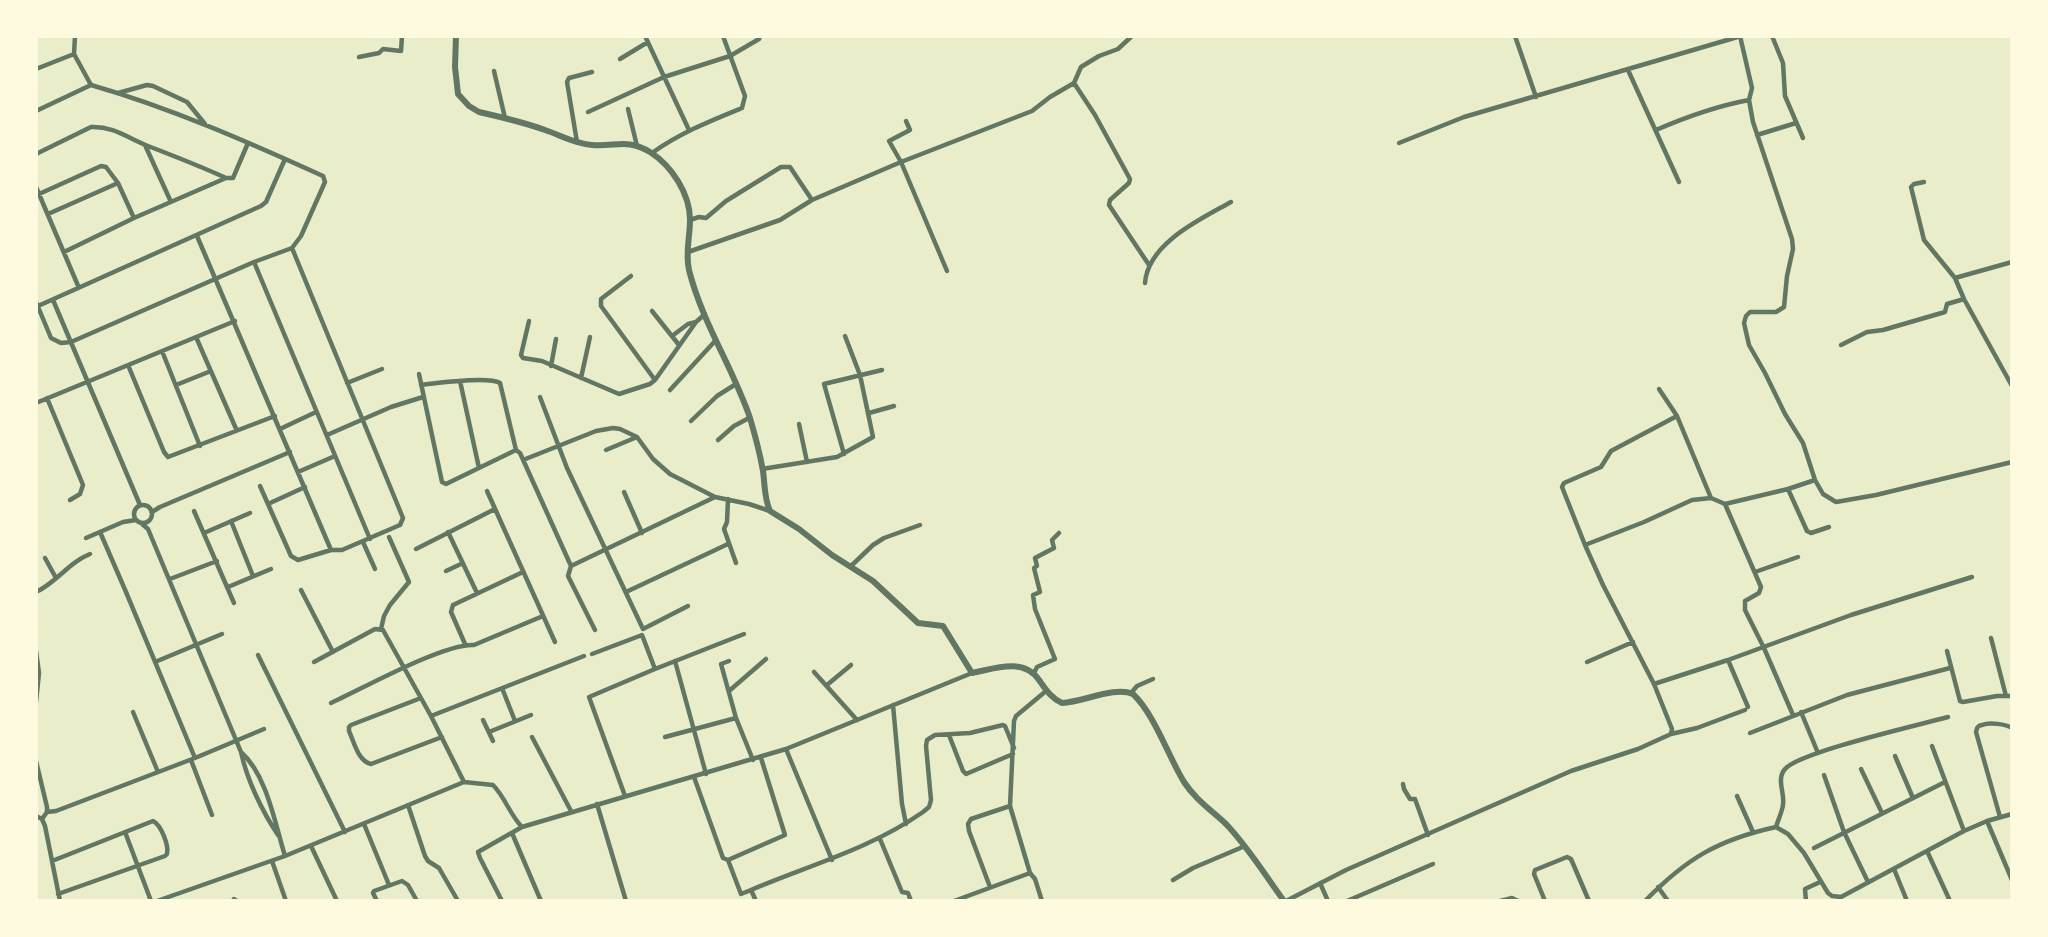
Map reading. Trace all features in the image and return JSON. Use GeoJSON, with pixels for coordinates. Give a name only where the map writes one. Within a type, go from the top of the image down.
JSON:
{"type":"FeatureCollection","features":[{"type":"Feature","properties":{"kind":"street"},"geometry":{"type":"LineString","coordinates":[[75,36],[74,54],[91,86]]}},
{"type":"Feature","properties":{"kind":"street"},"geometry":{"type":"LineString","coordinates":[[359,57],[383,49],[401,51],[402,36]]}},
{"type":"Feature","properties":{"kind":"street"},"geometry":{"type":"LineString","coordinates":[[456,36],[454,67],[458,94],[469,106],[478,112],[505,118],[577,142],[590,145],[629,143],[637,146],[652,153],[671,172],[683,190],[687,199],[690,220],[688,252],[690,271],[705,315],[749,418],[762,469],[765,500],[770,512]]}},
{"type":"Feature","properties":{"kind":"street"},"geometry":{"type":"LineString","coordinates":[[645,36],[689,130]]}},
{"type":"Feature","properties":{"kind":"street"},"geometry":{"type":"LineString","coordinates":[[652,153],[671,139],[689,130],[742,108],[745,96],[723,36]]}},
{"type":"Feature","properties":{"kind":"street"},"geometry":{"type":"LineString","coordinates":[[588,112],[664,77],[730,56],[759,39],[760,36]]}},
{"type":"Feature","properties":{"kind":"street"},"geometry":{"type":"LineString","coordinates":[[688,252],[780,220],[812,200],[901,162],[1032,111],[1074,83],[1081,67],[1099,56],[1118,49],[1132,36]]}},
{"type":"Feature","properties":{"kind":"street"},"geometry":{"type":"LineString","coordinates":[[1515,36],[1536,97]]}},
{"type":"Feature","properties":{"kind":"street"},"geometry":{"type":"LineString","coordinates":[[1399,143],[1464,117],[1740,36],[1752,88],[1749,100],[1757,135],[1792,239],[1793,249],[1784,307],[1776,312],[1750,312],[1746,316],[1745,330],[1749,345],[1803,443],[1815,480],[1823,494],[1836,501],[1876,495],[2012,462]]}},
{"type":"Feature","properties":{"kind":"street"},"geometry":{"type":"LineString","coordinates":[[1773,36],[1783,63],[1785,96],[1803,138]]}},
{"type":"Feature","properties":{"kind":"street"},"geometry":{"type":"LineString","coordinates":[[620,59],[648,42]]}},
{"type":"Feature","properties":{"kind":"street"},"geometry":{"type":"LineString","coordinates":[[36,69],[74,54]]}},
{"type":"Feature","properties":{"kind":"street"},"geometry":{"type":"LineString","coordinates":[[1628,70],[1679,182]]}},
{"type":"Feature","properties":{"kind":"street"},"geometry":{"type":"LineString","coordinates":[[494,71],[505,118]]}},
{"type":"Feature","properties":{"kind":"street"},"geometry":{"type":"LineString","coordinates":[[577,142],[567,82],[569,78],[591,72]]}},
{"type":"Feature","properties":{"kind":"street"},"geometry":{"type":"LineString","coordinates":[[1074,83],[1095,115],[1130,179],[1129,183],[1108,202],[1149,265]]}},
{"type":"Feature","properties":{"kind":"street"},"geometry":{"type":"LineString","coordinates":[[36,111],[91,86],[118,93],[207,126],[285,159],[325,179],[301,236],[292,248],[254,262],[71,342],[62,343],[51,338],[37,304],[53,300],[197,236],[266,202],[285,159]]}},
{"type":"Feature","properties":{"kind":"street"},"geometry":{"type":"LineString","coordinates":[[118,93],[153,86],[187,102],[207,126]]}},
{"type":"Feature","properties":{"kind":"street"},"geometry":{"type":"LineString","coordinates":[[1656,130],[1694,115],[1749,100]]}},
{"type":"Feature","properties":{"kind":"street"},"geometry":{"type":"LineString","coordinates":[[628,109],[637,146]]}},
{"type":"Feature","properties":{"kind":"street"},"geometry":{"type":"LineString","coordinates":[[906,121],[910,130],[889,141],[901,162],[947,271]]}},
{"type":"Feature","properties":{"kind":"street"},"geometry":{"type":"LineString","coordinates":[[1757,135],[1796,123]]}},
{"type":"Feature","properties":{"kind":"street"},"geometry":{"type":"LineString","coordinates":[[36,153],[91,127],[100,126],[120,131],[145,145],[188,160],[226,178]]}},
{"type":"Feature","properties":{"kind":"street"},"geometry":{"type":"LineString","coordinates":[[64,252],[134,218],[226,178],[230,179],[235,176],[248,143]]}},
{"type":"Feature","properties":{"kind":"street"},"geometry":{"type":"LineString","coordinates":[[145,145],[171,202]]}},
{"type":"Feature","properties":{"kind":"street"},"geometry":{"type":"LineString","coordinates":[[39,194],[101,166],[106,167],[118,183],[134,218]]}},
{"type":"Feature","properties":{"kind":"street"},"geometry":{"type":"LineString","coordinates":[[690,220],[699,217],[706,218],[726,201],[786,166],[790,167],[812,200]]}},
{"type":"Feature","properties":{"kind":"street"},"geometry":{"type":"LineString","coordinates":[[1924,182],[1911,187],[1924,240],[1955,278],[1964,299],[2012,386]]}},
{"type":"Feature","properties":{"kind":"street"},"geometry":{"type":"LineString","coordinates":[[48,214],[118,183]]}},
{"type":"Feature","properties":{"kind":"street"},"geometry":{"type":"LineString","coordinates":[[36,187],[79,288]]}},
{"type":"Feature","properties":{"kind":"street"},"geometry":{"type":"LineString","coordinates":[[1145,283],[1149,265],[1172,239],[1232,202]]}},
{"type":"Feature","properties":{"kind":"street"},"geometry":{"type":"LineString","coordinates":[[197,236],[331,550]]}},
{"type":"Feature","properties":{"kind":"street"},"geometry":{"type":"LineString","coordinates":[[260,486],[291,556],[298,561],[363,542],[400,525],[403,519],[292,248]]}},
{"type":"Feature","properties":{"kind":"street"},"geometry":{"type":"LineString","coordinates":[[254,262],[370,539]]}},
{"type":"Feature","properties":{"kind":"street"},"geometry":{"type":"LineString","coordinates":[[1955,278],[2012,262]]}},
{"type":"Feature","properties":{"kind":"street"},"geometry":{"type":"LineString","coordinates":[[631,276],[601,298],[601,306],[655,380]]}},
{"type":"Feature","properties":{"kind":"street"},"geometry":{"type":"LineString","coordinates":[[1841,345],[1867,332],[1883,330],[1945,312],[1948,303],[1964,299]]}},
{"type":"Feature","properties":{"kind":"street"},"geometry":{"type":"LineString","coordinates":[[53,300],[89,381],[138,506],[134,514],[123,522],[86,538]]}},
{"type":"Feature","properties":{"kind":"street"},"geometry":{"type":"LineString","coordinates":[[652,310],[679,345]]}},
{"type":"Feature","properties":{"kind":"street"},"geometry":{"type":"LineString","coordinates":[[672,336],[705,315]]}},
{"type":"Feature","properties":{"kind":"street"},"geometry":{"type":"LineString","coordinates":[[36,403],[234,321]]}},
{"type":"Feature","properties":{"kind":"street"},"geometry":{"type":"LineString","coordinates":[[529,321],[522,357],[538,360],[619,394],[650,384],[655,380],[696,322]]}},
{"type":"Feature","properties":{"kind":"street"},"geometry":{"type":"LineString","coordinates":[[762,469],[837,457],[873,437],[860,375],[845,336]]}},
{"type":"Feature","properties":{"kind":"street"},"geometry":{"type":"LineString","coordinates":[[196,337],[237,431]]}},
{"type":"Feature","properties":{"kind":"street"},"geometry":{"type":"LineString","coordinates":[[581,378],[590,337]]}},
{"type":"Feature","properties":{"kind":"street"},"geometry":{"type":"LineString","coordinates":[[551,366],[556,339]]}},
{"type":"Feature","properties":{"kind":"street"},"geometry":{"type":"LineString","coordinates":[[670,390],[716,340]]}},
{"type":"Feature","properties":{"kind":"street"},"geometry":{"type":"LineString","coordinates":[[162,351],[200,446]]}},
{"type":"Feature","properties":{"kind":"street"},"geometry":{"type":"LineString","coordinates":[[128,365],[166,456],[170,457],[200,446],[275,416]]}},
{"type":"Feature","properties":{"kind":"street"},"geometry":{"type":"LineString","coordinates":[[347,383],[382,369]]}},
{"type":"Feature","properties":{"kind":"street"},"geometry":{"type":"LineString","coordinates":[[844,454],[824,384],[882,370]]}},
{"type":"Feature","properties":{"kind":"street"},"geometry":{"type":"LineString","coordinates":[[176,385],[211,371]]}},
{"type":"Feature","properties":{"kind":"street"},"geometry":{"type":"LineString","coordinates":[[419,374],[442,482],[446,484],[516,450]]}},
{"type":"Feature","properties":{"kind":"street"},"geometry":{"type":"LineString","coordinates":[[421,385],[493,380],[500,383],[516,450],[520,453],[572,566]]}},
{"type":"Feature","properties":{"kind":"street"},"geometry":{"type":"LineString","coordinates":[[460,381],[479,468]]}},
{"type":"Feature","properties":{"kind":"street"},"geometry":{"type":"LineString","coordinates":[[691,421],[717,396],[736,384]]}},
{"type":"Feature","properties":{"kind":"street"},"geometry":{"type":"LineString","coordinates":[[1659,389],[1677,416],[1711,498]]}},
{"type":"Feature","properties":{"kind":"street"},"geometry":{"type":"LineString","coordinates":[[327,435],[400,403],[423,397]]}},
{"type":"Feature","properties":{"kind":"street"},"geometry":{"type":"LineString","coordinates":[[540,397],[558,445],[643,629],[688,606]]}},
{"type":"Feature","properties":{"kind":"street"},"geometry":{"type":"LineString","coordinates":[[47,399],[83,485],[80,494],[70,500]]}},
{"type":"Feature","properties":{"kind":"street"},"geometry":{"type":"LineString","coordinates":[[869,413],[894,406]]}},
{"type":"Feature","properties":{"kind":"street"},"geometry":{"type":"LineString","coordinates":[[280,429],[316,412]]}},
{"type":"Feature","properties":{"kind":"street"},"geometry":{"type":"LineString","coordinates":[[1671,734],[1672,729],[1654,684],[1603,585],[1562,487],[1563,483],[1600,467],[1611,451],[1677,416]]}},
{"type":"Feature","properties":{"kind":"street"},"geometry":{"type":"LineString","coordinates":[[718,440],[734,426],[749,418]]}},
{"type":"Feature","properties":{"kind":"street"},"geometry":{"type":"LineString","coordinates":[[799,424],[807,462]]}},
{"type":"Feature","properties":{"kind":"street"},"geometry":{"type":"LineString","coordinates":[[523,460],[596,431],[613,428],[637,437],[658,465],[670,474],[714,497],[770,512],[799,529],[832,555],[887,592],[918,623],[944,626],[972,673]]}},
{"type":"Feature","properties":{"kind":"street"},"geometry":{"type":"LineString","coordinates":[[606,450],[637,437]]}},
{"type":"Feature","properties":{"kind":"street"},"geometry":{"type":"LineString","coordinates":[[138,506],[151,510],[290,452]]}},
{"type":"Feature","properties":{"kind":"street"},"geometry":{"type":"LineString","coordinates":[[298,472],[335,456]]}},
{"type":"Feature","properties":{"kind":"street"},"geometry":{"type":"LineString","coordinates":[[1585,545],[1692,500],[1711,498],[1725,504],[1815,480]]}},
{"type":"Feature","properties":{"kind":"street"},"geometry":{"type":"LineString","coordinates":[[268,504],[305,487]]}},
{"type":"Feature","properties":{"kind":"street"},"geometry":{"type":"LineString","coordinates":[[1788,489],[1807,531],[1811,533],[1829,527]]}},
{"type":"Feature","properties":{"kind":"street"},"geometry":{"type":"LineString","coordinates":[[487,491],[555,642]]}},
{"type":"Feature","properties":{"kind":"street"},"geometry":{"type":"LineString","coordinates":[[624,492],[642,533]]}},
{"type":"Feature","properties":{"kind":"street"},"geometry":{"type":"LineString","coordinates":[[595,630],[568,576],[572,566],[714,497]]}},
{"type":"Feature","properties":{"kind":"street"},"geometry":{"type":"LineString","coordinates":[[728,499],[728,518],[724,529],[736,563]]}},
{"type":"Feature","properties":{"kind":"street"},"geometry":{"type":"LineString","coordinates":[[1725,504],[1761,590],[1747,599],[1744,607],[1793,715]]}},
{"type":"Feature","properties":{"kind":"street"},"geometry":{"type":"LineString","coordinates":[[416,549],[495,509]]}},
{"type":"Feature","properties":{"kind":"street"},"geometry":{"type":"LineString","coordinates":[[151,510],[148,528],[198,645],[244,764],[268,820],[278,835],[285,856]]}},
{"type":"Feature","properties":{"kind":"street"},"geometry":{"type":"LineString","coordinates":[[195,511],[234,603]]}},
{"type":"Feature","properties":{"kind":"street"},"geometry":{"type":"LineString","coordinates":[[204,533],[250,513]]}},
{"type":"Feature","properties":{"kind":"street"},"geometry":{"type":"LineString","coordinates":[[134,514],[136,520],[148,528]]}},
{"type":"Feature","properties":{"kind":"street"},"geometry":{"type":"LineString","coordinates":[[123,522],[136,520]]}},
{"type":"Feature","properties":{"kind":"street"},"geometry":{"type":"LineString","coordinates":[[142,524],[149,521]]}},
{"type":"Feature","properties":{"kind":"street"},"geometry":{"type":"LineString","coordinates":[[231,521],[253,576]]}},
{"type":"Feature","properties":{"kind":"street"},"geometry":{"type":"LineString","coordinates":[[851,567],[873,545],[884,538],[920,525]]}},
{"type":"Feature","properties":{"kind":"street"},"geometry":{"type":"LineString","coordinates":[[100,532],[155,662],[212,815]]}},
{"type":"Feature","properties":{"kind":"street"},"geometry":{"type":"LineString","coordinates":[[448,532],[477,593]]}},
{"type":"Feature","properties":{"kind":"street"},"geometry":{"type":"LineString","coordinates":[[1034,673],[1036,667],[1055,659],[1035,609],[1033,595],[1040,592],[1034,568],[1037,566],[1035,558],[1053,548],[1052,540],[1059,533]]}},
{"type":"Feature","properties":{"kind":"street"},"geometry":{"type":"LineString","coordinates":[[389,537],[410,582],[390,605],[381,629],[431,716],[464,782]]}},
{"type":"Feature","properties":{"kind":"street"},"geometry":{"type":"LineString","coordinates":[[363,542],[375,569]]}},
{"type":"Feature","properties":{"kind":"street"},"geometry":{"type":"LineString","coordinates":[[626,592],[728,544]]}},
{"type":"Feature","properties":{"kind":"street"},"geometry":{"type":"LineString","coordinates":[[36,592],[46,587],[77,560],[90,554]]}},
{"type":"Feature","properties":{"kind":"street"},"geometry":{"type":"LineString","coordinates":[[1755,572],[1798,557]]}},
{"type":"Feature","properties":{"kind":"street"},"geometry":{"type":"LineString","coordinates":[[45,558],[56,578]]}},
{"type":"Feature","properties":{"kind":"street"},"geometry":{"type":"LineString","coordinates":[[170,579],[217,561]]}},
{"type":"Feature","properties":{"kind":"street"},"geometry":{"type":"LineString","coordinates":[[446,570],[463,563]]}},
{"type":"Feature","properties":{"kind":"street"},"geometry":{"type":"LineString","coordinates":[[228,587],[271,569]]}},
{"type":"Feature","properties":{"kind":"street"},"geometry":{"type":"LineString","coordinates":[[465,644],[451,608],[453,605],[523,572]]}},
{"type":"Feature","properties":{"kind":"street"},"geometry":{"type":"LineString","coordinates":[[1654,684],[1764,648],[1851,615],[1972,577]]}},
{"type":"Feature","properties":{"kind":"street"},"geometry":{"type":"LineString","coordinates":[[301,590],[333,652]]}},
{"type":"Feature","properties":{"kind":"street"},"geometry":{"type":"LineString","coordinates":[[331,703],[403,669],[465,644],[474,645],[543,616]]}},
{"type":"Feature","properties":{"kind":"street"},"geometry":{"type":"LineString","coordinates":[[314,662],[375,629],[381,629]]}},
{"type":"Feature","properties":{"kind":"street"},"geometry":{"type":"LineString","coordinates":[[155,662],[222,634]]}},
{"type":"Feature","properties":{"kind":"street"},"geometry":{"type":"LineString","coordinates":[[625,796],[589,697],[744,634]]}},
{"type":"Feature","properties":{"kind":"street"},"geometry":{"type":"LineString","coordinates":[[592,654],[642,635],[655,669]]}},
{"type":"Feature","properties":{"kind":"street"},"geometry":{"type":"LineString","coordinates":[[1947,651],[1960,701],[2009,696],[1991,638]]}},
{"type":"Feature","properties":{"kind":"street"},"geometry":{"type":"LineString","coordinates":[[1587,662],[1633,642]]}},
{"type":"Feature","properties":{"kind":"street"},"geometry":{"type":"LineString","coordinates":[[36,651],[36,702]]}},
{"type":"Feature","properties":{"kind":"street"},"geometry":{"type":"LineString","coordinates":[[258,655],[345,832]]}},
{"type":"Feature","properties":{"kind":"street"},"geometry":{"type":"LineString","coordinates":[[431,716],[584,656]]}},
{"type":"Feature","properties":{"kind":"street"},"geometry":{"type":"LineString","coordinates":[[729,692],[766,659]]}},
{"type":"Feature","properties":{"kind":"street"},"geometry":{"type":"LineString","coordinates":[[501,901],[478,853],[522,827],[761,758],[972,673],[1017,666],[1034,673],[1046,691],[1062,703],[1113,693],[1131,693],[1138,698],[1190,791],[1245,846],[1285,901],[1320,883],[1571,771],[1671,734],[1697,728],[1747,708],[1728,660]]}},
{"type":"Feature","properties":{"kind":"street"},"geometry":{"type":"LineString","coordinates":[[675,661],[706,774]]}},
{"type":"Feature","properties":{"kind":"street"},"geometry":{"type":"LineString","coordinates":[[729,661],[721,664],[736,718],[753,760]]}},
{"type":"Feature","properties":{"kind":"street"},"geometry":{"type":"LineString","coordinates":[[827,686],[851,665]]}},
{"type":"Feature","properties":{"kind":"street"},"geometry":{"type":"LineString","coordinates":[[1750,733],[1847,694],[1950,668]]}},
{"type":"Feature","properties":{"kind":"street"},"geometry":{"type":"LineString","coordinates":[[814,672],[857,720]]}},
{"type":"Feature","properties":{"kind":"street"},"geometry":{"type":"LineString","coordinates":[[1131,693],[1137,686],[1153,679]]}},
{"type":"Feature","properties":{"kind":"street"},"geometry":{"type":"LineString","coordinates":[[502,688],[515,721]]}},
{"type":"Feature","properties":{"kind":"street"},"geometry":{"type":"LineString","coordinates":[[1042,901],[1035,879],[1030,873],[1010,806],[1014,721],[1016,716],[1046,691]]}},
{"type":"Feature","properties":{"kind":"street"},"geometry":{"type":"LineString","coordinates":[[421,698],[349,727],[361,758],[371,764],[442,737]]}},
{"type":"Feature","properties":{"kind":"street"},"geometry":{"type":"LineString","coordinates":[[893,705],[902,804],[906,824]]}},
{"type":"Feature","properties":{"kind":"street"},"geometry":{"type":"LineString","coordinates":[[134,712],[158,772]]}},
{"type":"Feature","properties":{"kind":"street"},"geometry":{"type":"LineString","coordinates":[[1801,712],[1818,753]]}},
{"type":"Feature","properties":{"kind":"street"},"geometry":{"type":"LineString","coordinates":[[489,732],[531,715]]}},
{"type":"Feature","properties":{"kind":"street"},"geometry":{"type":"LineString","coordinates":[[1776,827],[1783,802],[1780,777],[1784,769],[1818,753],[1948,717]]}},
{"type":"Feature","properties":{"kind":"street"},"geometry":{"type":"LineString","coordinates":[[665,737],[736,718]]}},
{"type":"Feature","properties":{"kind":"street"},"geometry":{"type":"LineString","coordinates":[[483,720],[493,741]]}},
{"type":"Feature","properties":{"kind":"street"},"geometry":{"type":"LineString","coordinates":[[2000,817],[1976,732],[1982,724],[2011,727]]}},
{"type":"Feature","properties":{"kind":"street"},"geometry":{"type":"LineString","coordinates":[[694,777],[723,858],[728,860],[741,894],[797,870],[832,860],[880,839],[923,812],[929,807],[931,800],[927,740],[935,735],[970,733],[1003,725],[1014,748]]}},
{"type":"Feature","properties":{"kind":"street"},"geometry":{"type":"LineString","coordinates":[[47,812],[56,811],[193,759],[264,729]]}},
{"type":"Feature","properties":{"kind":"street"},"geometry":{"type":"LineString","coordinates":[[949,735],[966,774],[1013,754]]}},
{"type":"Feature","properties":{"kind":"street"},"geometry":{"type":"LineString","coordinates":[[532,737],[571,811]]}},
{"type":"Feature","properties":{"kind":"street"},"geometry":{"type":"LineString","coordinates":[[1932,746],[1964,831]]}},
{"type":"Feature","properties":{"kind":"street"},"geometry":{"type":"LineString","coordinates":[[786,749],[832,860]]}},
{"type":"Feature","properties":{"kind":"street"},"geometry":{"type":"LineString","coordinates":[[1895,756],[1913,798]]}},
{"type":"Feature","properties":{"kind":"street"},"geometry":{"type":"LineString","coordinates":[[728,860],[785,835],[761,758]]}},
{"type":"Feature","properties":{"kind":"street"},"geometry":{"type":"LineString","coordinates":[[36,761],[47,812],[42,819]]}},
{"type":"Feature","properties":{"kind":"street"},"geometry":{"type":"LineString","coordinates":[[1861,769],[1882,813]]}},
{"type":"Feature","properties":{"kind":"street"},"geometry":{"type":"LineString","coordinates":[[1824,775],[1844,832],[1868,882]]}},
{"type":"Feature","properties":{"kind":"street"},"geometry":{"type":"LineString","coordinates":[[157,901],[311,846],[464,782],[493,785],[522,827]]}},
{"type":"Feature","properties":{"kind":"street"},"geometry":{"type":"LineString","coordinates":[[1814,848],[1945,782]]}},
{"type":"Feature","properties":{"kind":"street"},"geometry":{"type":"LineString","coordinates":[[1403,784],[1410,799],[1415,799],[1428,835]]}},
{"type":"Feature","properties":{"kind":"street"},"geometry":{"type":"LineString","coordinates":[[1737,796],[1753,832]]}},
{"type":"Feature","properties":{"kind":"street"},"geometry":{"type":"LineString","coordinates":[[597,804],[626,901]]}},
{"type":"Feature","properties":{"kind":"street"},"geometry":{"type":"LineString","coordinates":[[408,805],[425,856],[428,861],[439,868],[458,901]]}},
{"type":"Feature","properties":{"kind":"street"},"geometry":{"type":"LineString","coordinates":[[990,887],[968,825],[972,819],[1010,806]]}},
{"type":"Feature","properties":{"kind":"street"},"geometry":{"type":"LineString","coordinates":[[1645,901],[1686,862],[1753,832],[1776,827],[1788,834],[1804,853],[1827,893],[1836,898],[1964,831],[2012,814]]}},
{"type":"Feature","properties":{"kind":"street"},"geometry":{"type":"LineString","coordinates":[[36,816],[42,819],[45,826],[60,901]]}},
{"type":"Feature","properties":{"kind":"street"},"geometry":{"type":"LineString","coordinates":[[52,861],[156,821],[169,849],[165,856],[58,894]]}},
{"type":"Feature","properties":{"kind":"street"},"geometry":{"type":"LineString","coordinates":[[1987,821],[2012,880]]}},
{"type":"Feature","properties":{"kind":"street"},"geometry":{"type":"LineString","coordinates":[[364,824],[389,885]]}},
{"type":"Feature","properties":{"kind":"street"},"geometry":{"type":"LineString","coordinates":[[125,832],[151,901]]}},
{"type":"Feature","properties":{"kind":"street"},"geometry":{"type":"LineString","coordinates":[[512,833],[541,901]]}},
{"type":"Feature","properties":{"kind":"street"},"geometry":{"type":"LineString","coordinates":[[880,839],[902,892],[908,893],[911,901]]}},
{"type":"Feature","properties":{"kind":"street"},"geometry":{"type":"LineString","coordinates":[[311,846],[337,901]]}},
{"type":"Feature","properties":{"kind":"street"},"geometry":{"type":"LineString","coordinates":[[1173,880],[1193,868],[1245,846]]}},
{"type":"Feature","properties":{"kind":"street"},"geometry":{"type":"LineString","coordinates":[[1927,851],[1950,901]]}},
{"type":"Feature","properties":{"kind":"street"},"geometry":{"type":"LineString","coordinates":[[1545,901],[1534,874],[1535,870],[1567,857],[1571,859],[1589,901]]}},
{"type":"Feature","properties":{"kind":"street"},"geometry":{"type":"LineString","coordinates":[[272,861],[286,901]]}},
{"type":"Feature","properties":{"kind":"street"},"geometry":{"type":"LineString","coordinates":[[1347,901],[1433,864]]}},
{"type":"Feature","properties":{"kind":"street"},"geometry":{"type":"LineString","coordinates":[[1894,869],[1907,901]]}},
{"type":"Feature","properties":{"kind":"street"},"geometry":{"type":"LineString","coordinates":[[954,901],[1030,873]]}},
{"type":"Feature","properties":{"kind":"street"},"geometry":{"type":"LineString","coordinates":[[376,901],[373,892],[402,881],[417,901]]}},
{"type":"Feature","properties":{"kind":"street"},"geometry":{"type":"LineString","coordinates":[[1806,901],[1805,889],[1820,882]]}},
{"type":"Feature","properties":{"kind":"street"},"geometry":{"type":"LineString","coordinates":[[1320,883],[1328,901]]}},
{"type":"Feature","properties":{"kind":"street"},"geometry":{"type":"LineString","coordinates":[[1658,887],[1668,901]]}},
{"type":"Feature","properties":{"kind":"street"},"geometry":{"type":"LineString","coordinates":[[751,890],[756,901]]}},
{"type":"Feature","properties":{"kind":"street"},"geometry":{"type":"LineString","coordinates":[[1500,901],[1512,898],[1518,901]]}}]}
